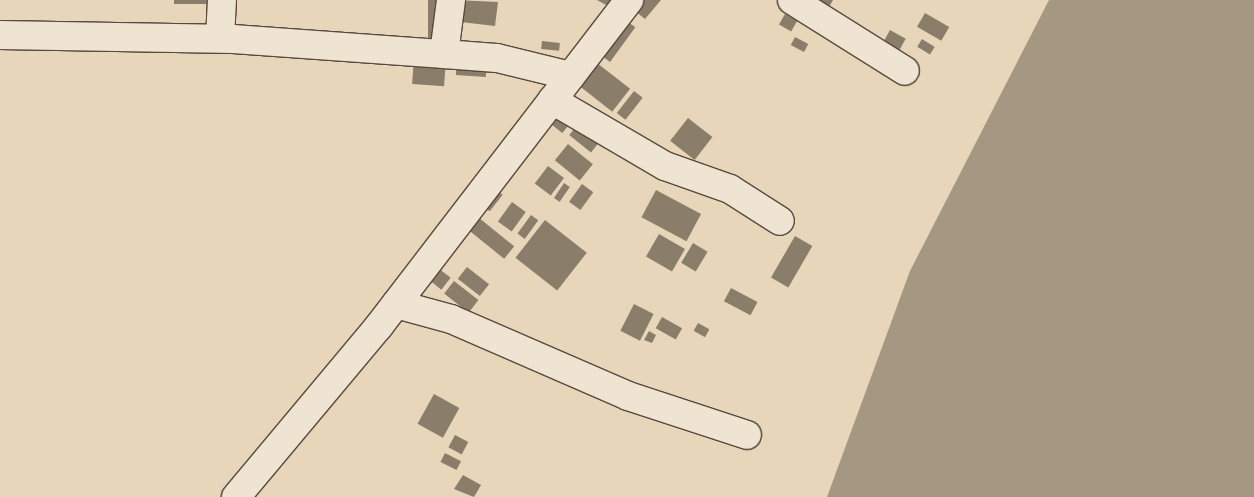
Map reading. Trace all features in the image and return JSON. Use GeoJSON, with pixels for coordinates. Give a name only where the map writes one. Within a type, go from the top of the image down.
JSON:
{"type":"FeatureCollection","features":[{"type":"Feature","properties":{"kind":"street"},"geometry":{"type":"LineString","coordinates":[[220,38],[222,0]]}},
{"type":"Feature","properties":{"kind":"street"},"geometry":{"type":"LineString","coordinates":[[444,54],[451,0]]}},
{"type":"Feature","properties":{"kind":"street"},"geometry":{"type":"LineString","coordinates":[[236,497],[396,304],[629,0]]}},
{"type":"Feature","properties":{"kind":"street"},"geometry":{"type":"LineString","coordinates":[[792,0],[904,71]]}},
{"type":"Feature","properties":{"kind":"street"},"geometry":{"type":"LineString","coordinates":[[0,35],[220,38],[444,54],[497,58],[571,76]]}},
{"type":"Feature","properties":{"kind":"street"},"geometry":{"type":"LineString","coordinates":[[552,100],[665,166],[730,189],[780,221]]}},
{"type":"Feature","properties":{"kind":"street"},"geometry":{"type":"LineString","coordinates":[[396,304],[451,319],[628,396],[746,435]]}},
{"type":"Feature","properties":{"kind":"shaded area"},"geometry":{"type":"Polygon","coordinates":[[[1049,0],[1254,0],[1254,497],[827,497],[910,271],[1049,0]]]}},
{"type":"Feature","properties":{"kind":"building"},"geometry":{"type":"Polygon","coordinates":[[[174,0],[217,0],[217,4],[174,4],[174,0]]]}},
{"type":"Feature","properties":{"kind":"building"},"geometry":{"type":"Polygon","coordinates":[[[428,0],[446,0],[446,42],[428,42],[428,0]]]}},
{"type":"Feature","properties":{"kind":"building"},"geometry":{"type":"Polygon","coordinates":[[[455,0],[498,2],[495,26],[452,21],[455,0]]]}},
{"type":"Feature","properties":{"kind":"building"},"geometry":{"type":"Polygon","coordinates":[[[597,0],[612,0],[608,6],[597,0]]]}},
{"type":"Feature","properties":{"kind":"building"},"geometry":{"type":"Polygon","coordinates":[[[638,0],[661,0],[645,19],[631,8],[638,0]]]}},
{"type":"Feature","properties":{"kind":"building"},"geometry":{"type":"Polygon","coordinates":[[[818,0],[833,0],[829,7],[818,0]]]}},
{"type":"Feature","properties":{"kind":"building"},"geometry":{"type":"Polygon","coordinates":[[[925,13],[949,27],[941,41],[917,27],[925,13]]]}},
{"type":"Feature","properties":{"kind":"building"},"geometry":{"type":"Polygon","coordinates":[[[785,14],[797,21],[791,31],[779,24],[785,14]]]}},
{"type":"Feature","properties":{"kind":"building"},"geometry":{"type":"Polygon","coordinates":[[[624,19],[635,27],[610,62],[599,54],[624,19]]]}},
{"type":"Feature","properties":{"kind":"building"},"geometry":{"type":"Polygon","coordinates":[[[890,30],[906,39],[898,53],[882,44],[890,30]]]}},
{"type":"Feature","properties":{"kind":"building"},"geometry":{"type":"Polygon","coordinates":[[[795,37],[808,44],[804,52],[791,45],[795,37]]]}},
{"type":"Feature","properties":{"kind":"building"},"geometry":{"type":"Polygon","coordinates":[[[922,39],[935,47],[930,55],[917,47],[922,39]]]}},
{"type":"Feature","properties":{"kind":"building"},"geometry":{"type":"Polygon","coordinates":[[[542,41],[560,43],[559,51],[541,49],[542,41]]]}},
{"type":"Feature","properties":{"kind":"building"},"geometry":{"type":"Polygon","coordinates":[[[414,57],[446,59],[444,86],[412,84],[414,57]]]}},
{"type":"Feature","properties":{"kind":"building"},"geometry":{"type":"Polygon","coordinates":[[[457,58],[487,60],[486,77],[456,75],[457,58]]]}},
{"type":"Feature","properties":{"kind":"building"},"geometry":{"type":"Polygon","coordinates":[[[597,63],[630,89],[612,112],[579,86],[597,63]]]}},
{"type":"Feature","properties":{"kind":"building"},"geometry":{"type":"Polygon","coordinates":[[[634,91],[643,98],[625,120],[617,113],[634,91]]]}},
{"type":"Feature","properties":{"kind":"building"},"geometry":{"type":"Polygon","coordinates":[[[561,114],[571,122],[562,133],[552,125],[561,114]]]}},
{"type":"Feature","properties":{"kind":"building"},"geometry":{"type":"Polygon","coordinates":[[[688,118],[712,137],[695,160],[670,141],[688,118]]]}},
{"type":"Feature","properties":{"kind":"building"},"geometry":{"type":"Polygon","coordinates":[[[578,124],[600,142],[591,153],[569,135],[578,124]]]}},
{"type":"Feature","properties":{"kind":"building"},"geometry":{"type":"Polygon","coordinates":[[[568,144],[593,164],[580,180],[555,160],[568,144]]]}},
{"type":"Feature","properties":{"kind":"building"},"geometry":{"type":"Polygon","coordinates":[[[548,166],[564,178],[551,196],[535,184],[548,166]]]}},
{"type":"Feature","properties":{"kind":"building"},"geometry":{"type":"Polygon","coordinates":[[[564,183],[570,187],[560,202],[554,198],[564,183]]]}},
{"type":"Feature","properties":{"kind":"building"},"geometry":{"type":"Polygon","coordinates":[[[582,184],[593,192],[580,210],[569,202],[582,184]]]}},
{"type":"Feature","properties":{"kind":"building"},"geometry":{"type":"Polygon","coordinates":[[[494,188],[503,195],[490,211],[481,205],[494,188]]]}},
{"type":"Feature","properties":{"kind":"building"},"geometry":{"type":"Polygon","coordinates":[[[656,190],[701,214],[686,241],[641,217],[656,190]]]}},
{"type":"Feature","properties":{"kind":"building"},"geometry":{"type":"Polygon","coordinates":[[[512,202],[526,212],[512,231],[498,221],[512,202]]]}},
{"type":"Feature","properties":{"kind":"building"},"geometry":{"type":"Polygon","coordinates":[[[473,213],[514,246],[504,259],[463,225],[473,213]]]}},
{"type":"Feature","properties":{"kind":"building"},"geometry":{"type":"Polygon","coordinates":[[[531,215],[538,220],[525,239],[517,234],[531,215]]]}},
{"type":"Feature","properties":{"kind":"building"},"geometry":{"type":"Polygon","coordinates":[[[545,220],[587,253],[557,290],[515,258],[545,220]]]}},
{"type":"Feature","properties":{"kind":"building"},"geometry":{"type":"Polygon","coordinates":[[[659,234],[685,249],[672,272],[646,257],[659,234]]]}},
{"type":"Feature","properties":{"kind":"building"},"geometry":{"type":"Polygon","coordinates":[[[795,236],[812,246],[788,288],[771,278],[795,236]]]}},
{"type":"Feature","properties":{"kind":"building"},"geometry":{"type":"Polygon","coordinates":[[[693,243],[708,252],[696,271],[681,263],[693,243]]]}},
{"type":"Feature","properties":{"kind":"building"},"geometry":{"type":"Polygon","coordinates":[[[467,267],[489,284],[480,296],[458,279],[467,267]]]}},
{"type":"Feature","properties":{"kind":"building"},"geometry":{"type":"Polygon","coordinates":[[[438,268],[451,278],[441,290],[429,280],[438,268]]]}},
{"type":"Feature","properties":{"kind":"building"},"geometry":{"type":"Polygon","coordinates":[[[454,281],[478,300],[469,313],[444,294],[454,281]]]}},
{"type":"Feature","properties":{"kind":"building"},"geometry":{"type":"Polygon","coordinates":[[[731,288],[757,302],[750,315],[724,301],[731,288]]]}},
{"type":"Feature","properties":{"kind":"building"},"geometry":{"type":"Polygon","coordinates":[[[634,304],[654,314],[640,341],[620,331],[634,304]]]}},
{"type":"Feature","properties":{"kind":"building"},"geometry":{"type":"Polygon","coordinates":[[[662,317],[682,328],[676,340],[656,328],[662,317]]]}},
{"type":"Feature","properties":{"kind":"building"},"geometry":{"type":"Polygon","coordinates":[[[698,323],[709,329],[705,337],[694,331],[698,323]]]}},
{"type":"Feature","properties":{"kind":"building"},"geometry":{"type":"Polygon","coordinates":[[[649,331],[656,335],[652,343],[644,340],[649,331]]]}},
{"type":"Feature","properties":{"kind":"building"},"geometry":{"type":"Polygon","coordinates":[[[434,394],[459,408],[443,438],[418,424],[434,394]]]}},
{"type":"Feature","properties":{"kind":"building"},"geometry":{"type":"Polygon","coordinates":[[[455,435],[468,442],[462,454],[448,447],[455,435]]]}},
{"type":"Feature","properties":{"kind":"building"},"geometry":{"type":"Polygon","coordinates":[[[445,453],[461,461],[456,470],[440,462],[445,453]]]}},
{"type":"Feature","properties":{"kind":"building"},"geometry":{"type":"Polygon","coordinates":[[[463,475],[481,485],[474,497],[454,489],[463,475]]]}}]}
